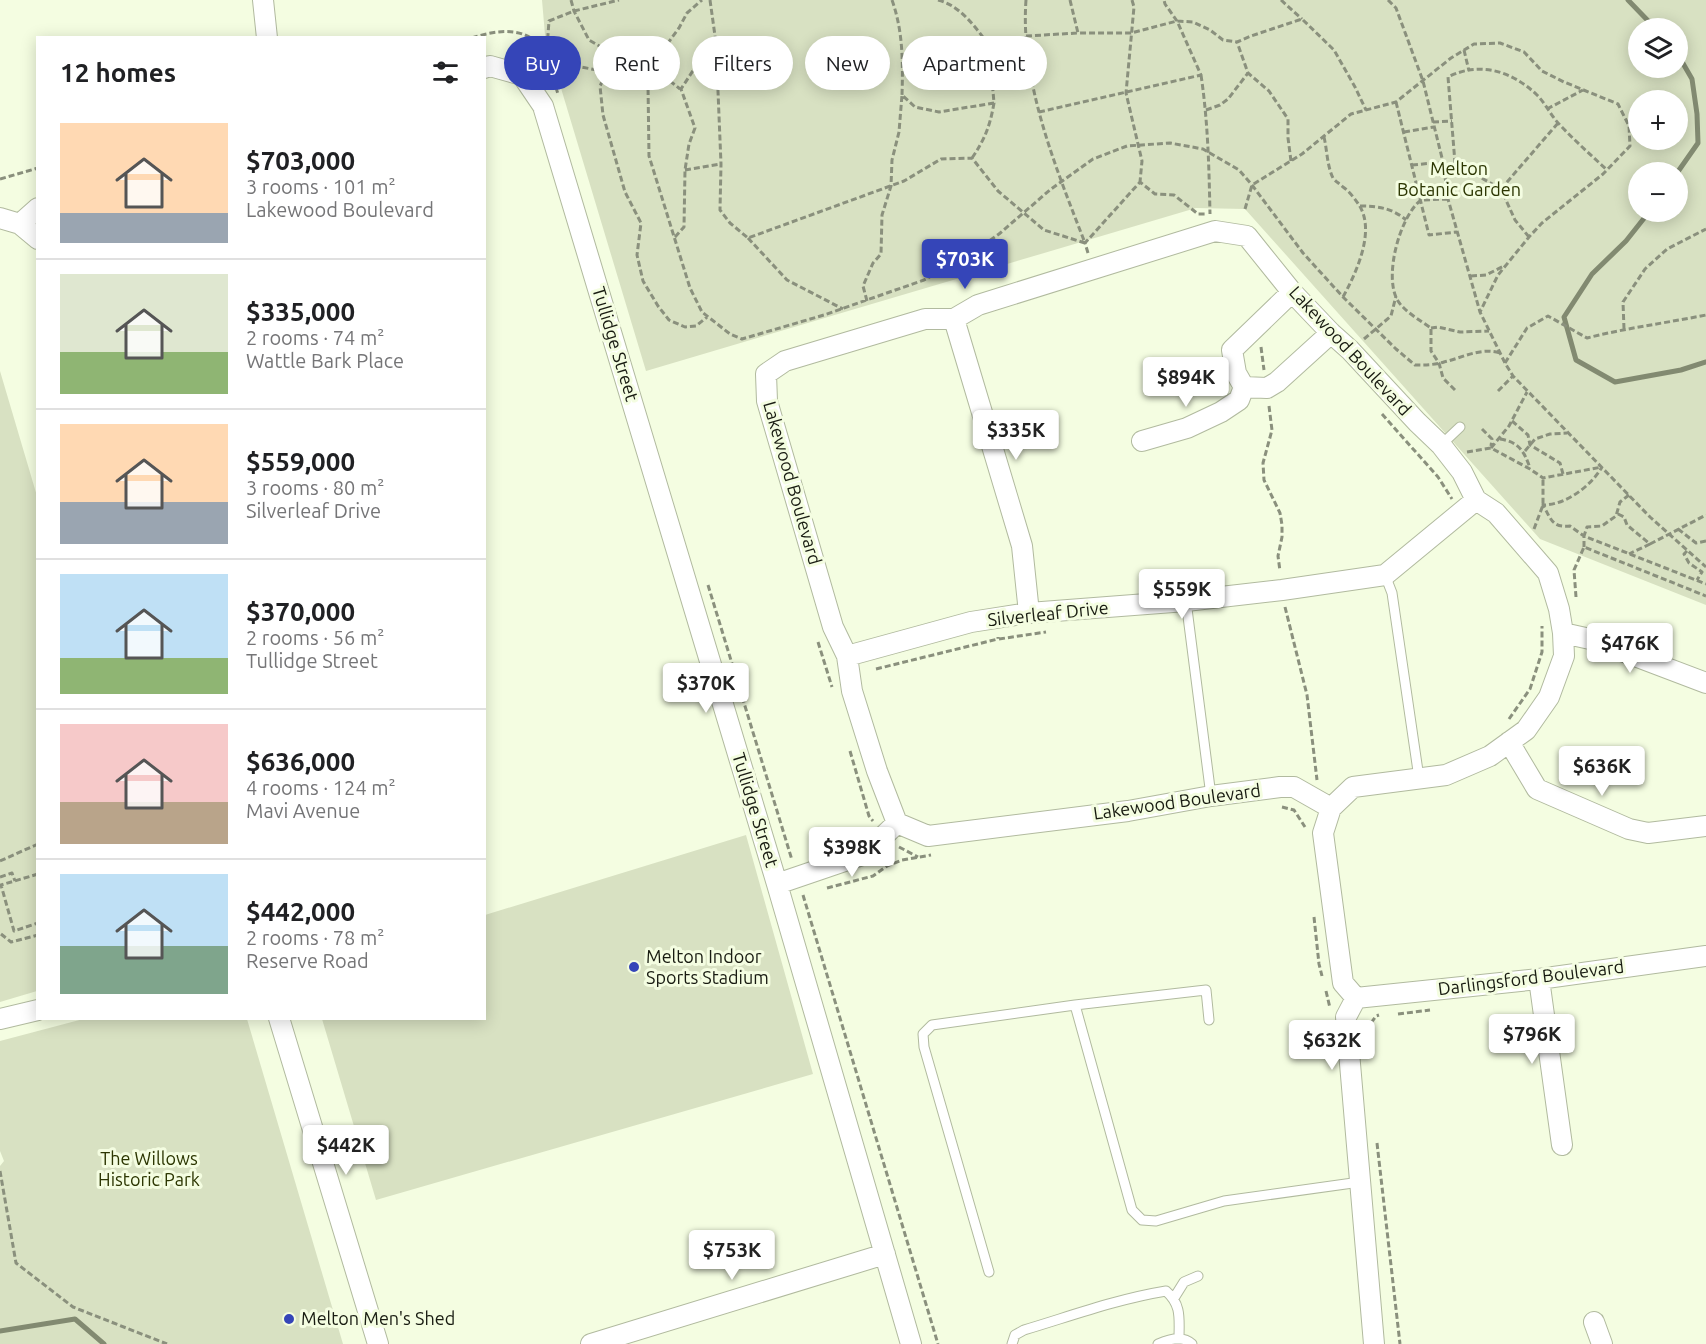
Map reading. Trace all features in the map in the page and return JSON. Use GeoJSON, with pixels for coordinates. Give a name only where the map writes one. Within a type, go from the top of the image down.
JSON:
{"type":"FeatureCollection","features":[{"type":"Feature","properties":{"kind":"street"},"geometry":{"type":"LineString","coordinates":[[263,0],[267,36]]}},
{"type":"Feature","properties":{"kind":"street","name":"Tullidge Street"},"geometry":{"type":"LineString","coordinates":[[486,67],[490,66],[522,75],[543,106],[777,884],[911,1344]]}},
{"type":"Feature","properties":{"kind":"street"},"geometry":{"type":"LineString","coordinates":[[20,224],[36,210]]}},
{"type":"Feature","properties":{"kind":"street"},"geometry":{"type":"LineString","coordinates":[[0,218],[20,224],[36,237]]}},
{"type":"Feature","properties":{"kind":"street","name":"Lakewood Boulevard"},"geometry":{"type":"LineString","coordinates":[[1215,231],[1247,236],[1293,291],[1446,452],[1462,472],[1469,506],[1496,513],[1548,573],[1559,609],[1563,633],[1563,656],[1549,697],[1526,730],[1490,756],[1446,775],[1353,787],[1331,808],[1294,787],[1211,796],[1128,811],[928,836],[891,829],[877,771],[852,691],[849,666],[833,627],[767,401],[766,374],[785,361],[925,320],[954,319],[978,305],[1215,231]]}},
{"type":"Feature","properties":{"kind":"street"},"geometry":{"type":"LineString","coordinates":[[1244,387],[1236,373],[1232,350],[1293,291]]}},
{"type":"Feature","properties":{"kind":"street"},"geometry":{"type":"LineString","coordinates":[[954,319],[1022,546],[1029,613]]}},
{"type":"Feature","properties":{"kind":"street"},"geometry":{"type":"LineString","coordinates":[[1244,387],[1267,388],[1277,382],[1331,333]]}},
{"type":"Feature","properties":{"kind":"street"},"geometry":{"type":"LineString","coordinates":[[1142,441],[1187,428],[1221,412],[1239,400],[1244,387]]}},
{"type":"Feature","properties":{"kind":"street"},"geometry":{"type":"LineString","coordinates":[[1385,575],[1469,506]]}},
{"type":"Feature","properties":{"kind":"street","name":"Silverleaf Drive"},"geometry":{"type":"LineString","coordinates":[[849,666],[971,622],[1029,613],[1186,601],[1385,575]]}},
{"type":"Feature","properties":{"kind":"street"},"geometry":{"type":"LineString","coordinates":[[1563,633],[1590,639],[1706,683]]}},
{"type":"Feature","properties":{"kind":"street"},"geometry":{"type":"LineString","coordinates":[[1509,742],[1537,789],[1629,829],[1648,833],[1706,826]]}},
{"type":"Feature","properties":{"kind":"street"},"geometry":{"type":"LineString","coordinates":[[1331,808],[1323,833],[1343,983],[1352,1006],[1346,1017],[1374,1344]]}},
{"type":"Feature","properties":{"kind":"street"},"geometry":{"type":"LineString","coordinates":[[777,884],[865,854],[891,829]]}},
{"type":"Feature","properties":{"kind":"street","name":"Darlingsford Boulevard"},"geometry":{"type":"LineString","coordinates":[[1352,1006],[1706,956]]}},
{"type":"Feature","properties":{"kind":"street"},"geometry":{"type":"LineString","coordinates":[[1539,979],[1562,1145]]}},
{"type":"Feature","properties":{"kind":"street"},"geometry":{"type":"LineString","coordinates":[[0,1019],[36,1010]]}},
{"type":"Feature","properties":{"kind":"street"},"geometry":{"type":"LineString","coordinates":[[280,1020],[378,1344]]}},
{"type":"Feature","properties":{"kind":"street"},"geometry":{"type":"LineString","coordinates":[[591,1344],[885,1254]]}},
{"type":"Feature","properties":{"kind":"street"},"geometry":{"type":"LineString","coordinates":[[1594,1322],[1602,1344]]}},
{"type":"Feature","properties":{"kind":"lane"},"geometry":{"type":"LineString","coordinates":[[1446,452],[1460,427]]}},
{"type":"Feature","properties":{"kind":"lane"},"geometry":{"type":"LineString","coordinates":[[1385,575],[1392,593],[1419,778]]}},
{"type":"Feature","properties":{"kind":"lane"},"geometry":{"type":"LineString","coordinates":[[1186,601],[1211,796]]}},
{"type":"Feature","properties":{"kind":"lane"},"geometry":{"type":"LineString","coordinates":[[988,1272],[924,1047],[923,1034],[932,1025],[1206,990],[1209,1020]]}},
{"type":"Feature","properties":{"kind":"lane"},"geometry":{"type":"LineString","coordinates":[[1075,1005],[1132,1210],[1142,1220],[1155,1221],[1224,1201],[1360,1182]]}},
{"type":"Feature","properties":{"kind":"lane"},"geometry":{"type":"LineString","coordinates":[[1174,1298],[1184,1282],[1198,1276]]}},
{"type":"Feature","properties":{"kind":"lane"},"geometry":{"type":"LineString","coordinates":[[1012,1344],[1015,1335],[1024,1330],[1094,1308],[1166,1291],[1174,1298],[1178,1312],[1179,1339]]}},
{"type":"Feature","properties":{"kind":"lane"},"geometry":{"type":"LineString","coordinates":[[1158,1344],[1179,1339],[1188,1340],[1192,1344]]}},
{"type":"Feature","properties":{"kind":"path"},"geometry":{"type":"LineString","coordinates":[[572,0],[574,11],[589,40],[593,42]]}},
{"type":"Feature","properties":{"kind":"path"},"geometry":{"type":"LineString","coordinates":[[548,36],[549,21],[574,11],[619,0]]}},
{"type":"Feature","properties":{"kind":"path"},"geometry":{"type":"LineString","coordinates":[[673,36],[687,13],[702,0]]}},
{"type":"Feature","properties":{"kind":"path"},"geometry":{"type":"LineString","coordinates":[[710,0],[715,36]]}},
{"type":"Feature","properties":{"kind":"path"},"geometry":{"type":"LineString","coordinates":[[867,301],[863,286],[873,263],[881,254],[882,215],[891,186],[892,160],[899,132],[903,54],[898,18],[892,0]]}},
{"type":"Feature","properties":{"kind":"path"},"geometry":{"type":"LineString","coordinates":[[938,0],[947,3],[967,18],[982,36]]}},
{"type":"Feature","properties":{"kind":"path"},"geometry":{"type":"LineString","coordinates":[[1026,0],[1026,36],[1131,33],[1177,21],[1193,22],[1210,30],[1223,40],[1237,42],[1302,19]]}},
{"type":"Feature","properties":{"kind":"path"},"geometry":{"type":"LineString","coordinates":[[1070,0],[1078,33]]}},
{"type":"Feature","properties":{"kind":"path"},"geometry":{"type":"LineString","coordinates":[[1085,243],[1140,182],[1142,161],[1126,93],[1134,7],[1132,0]]}},
{"type":"Feature","properties":{"kind":"path"},"geometry":{"type":"LineString","coordinates":[[1140,182],[1155,194],[1174,195],[1198,214],[1210,215],[1209,153],[1201,75],[1177,21],[1164,0]]}},
{"type":"Feature","properties":{"kind":"path"},"geometry":{"type":"LineString","coordinates":[[1281,0],[1334,50],[1366,110]]}},
{"type":"Feature","properties":{"kind":"path"},"geometry":{"type":"LineString","coordinates":[[1388,0],[1396,8],[1423,81],[1443,162],[1448,199],[1480,312],[1505,363],[1513,376],[1629,495],[1706,567]]}},
{"type":"Feature","properties":{"kind":"path"},"geometry":{"type":"LineString","coordinates":[[1237,42],[1248,73],[1269,91],[1288,119],[1291,161]]}},
{"type":"Feature","properties":{"kind":"path"},"geometry":{"type":"LineString","coordinates":[[1245,209],[1252,185],[1291,161],[1351,114],[1396,102],[1451,58],[1474,44],[1500,43],[1524,52],[1542,71],[1618,104],[1629,126],[1630,146],[1607,170],[1542,223],[1529,237],[1498,275],[1480,312]]}},
{"type":"Feature","properties":{"kind":"path"},"geometry":{"type":"LineString","coordinates":[[1464,50],[1468,71]]}},
{"type":"Feature","properties":{"kind":"path"},"geometry":{"type":"LineString","coordinates":[[1445,176],[1455,163],[1448,77],[1457,72],[1479,70],[1502,72],[1519,80],[1538,97],[1558,123],[1607,170]]}},
{"type":"Feature","properties":{"kind":"path"},"geometry":{"type":"LineString","coordinates":[[675,237],[684,226],[685,170],[689,144],[695,128],[681,89],[692,72]]}},
{"type":"Feature","properties":{"kind":"path"},"geometry":{"type":"LineString","coordinates":[[1206,110],[1228,99],[1248,73]]}},
{"type":"Feature","properties":{"kind":"path"},"geometry":{"type":"LineString","coordinates":[[1039,112],[1201,75]]}},
{"type":"Feature","properties":{"kind":"path"},"geometry":{"type":"LineString","coordinates":[[1547,109],[1583,89]]}},
{"type":"Feature","properties":{"kind":"path"},"geometry":{"type":"LineString","coordinates":[[600,90],[603,115],[625,192],[641,223],[637,255],[643,281],[669,320],[685,327],[696,326],[707,317]]}},
{"type":"Feature","properties":{"kind":"path"},"geometry":{"type":"LineString","coordinates":[[648,90],[649,156],[690,288],[707,317],[730,334],[742,339],[843,309],[924,280],[990,240],[1093,159],[1127,146],[1170,143],[1203,149],[1239,170],[1303,253],[1343,297],[1415,365],[1439,363],[1474,352],[1500,353]]}},
{"type":"Feature","properties":{"kind":"path"},"geometry":{"type":"LineString","coordinates":[[718,90],[720,210],[787,280],[843,309]]}},
{"type":"Feature","properties":{"kind":"path"},"geometry":{"type":"LineString","coordinates":[[972,158],[984,140],[990,123],[994,103],[993,90]]}},
{"type":"Feature","properties":{"kind":"path"},"geometry":{"type":"LineString","coordinates":[[1035,90],[1039,112],[1061,182],[1093,269]]}},
{"type":"Feature","properties":{"kind":"path"},"geometry":{"type":"LineString","coordinates":[[902,95],[915,107],[939,112],[994,103]]}},
{"type":"Feature","properties":{"kind":"path"},"geometry":{"type":"LineString","coordinates":[[1396,102],[1429,235],[1457,232]]}},
{"type":"Feature","properties":{"kind":"path"},"geometry":{"type":"LineString","coordinates":[[1404,132],[1452,122]]}},
{"type":"Feature","properties":{"kind":"path"},"geometry":{"type":"LineString","coordinates":[[1502,189],[1558,123]]}},
{"type":"Feature","properties":{"kind":"path"},"geometry":{"type":"LineString","coordinates":[[1324,136],[1330,172],[1335,181],[1345,188],[1360,206],[1366,235],[1353,279],[1343,297]]}},
{"type":"Feature","properties":{"kind":"path"},"geometry":{"type":"LineString","coordinates":[[748,238],[904,181],[941,159],[972,158]]}},
{"type":"Feature","properties":{"kind":"path"},"geometry":{"type":"LineString","coordinates":[[972,158],[998,191],[1044,230],[1085,243]]}},
{"type":"Feature","properties":{"kind":"path"},"geometry":{"type":"LineString","coordinates":[[1412,165],[1443,162]]}},
{"type":"Feature","properties":{"kind":"path"},"geometry":{"type":"LineString","coordinates":[[1455,163],[1502,189],[1515,220],[1529,237]]}},
{"type":"Feature","properties":{"kind":"path"},"geometry":{"type":"LineString","coordinates":[[685,170],[721,164]]}},
{"type":"Feature","properties":{"kind":"path"},"geometry":{"type":"LineString","coordinates":[[0,179],[36,169]]}},
{"type":"Feature","properties":{"kind":"path"},"geometry":{"type":"LineString","coordinates":[[1448,199],[1421,200],[1408,214],[1394,252],[1392,270],[1396,296],[1398,301],[1415,317],[1431,328],[1438,327],[1460,332],[1489,331]]}},
{"type":"Feature","properties":{"kind":"path"},"geometry":{"type":"LineString","coordinates":[[1360,206],[1376,206],[1396,212],[1406,220]]}},
{"type":"Feature","properties":{"kind":"path"},"geometry":{"type":"LineString","coordinates":[[1624,329],[1623,302],[1645,269],[1667,249],[1706,229]]}},
{"type":"Feature","properties":{"kind":"path"},"geometry":{"type":"LineString","coordinates":[[1470,276],[1486,275],[1506,265]]}},
{"type":"Feature","properties":{"kind":"path"},"geometry":{"type":"LineString","coordinates":[[1350,350],[1390,316],[1396,296]]}},
{"type":"Feature","properties":{"kind":"path"},"geometry":{"type":"LineString","coordinates":[[1505,363],[1527,328],[1548,316],[1573,328],[1587,338],[1624,329],[1706,315]]}},
{"type":"Feature","properties":{"kind":"path"},"geometry":{"type":"LineString","coordinates":[[1431,328],[1431,351],[1439,363],[1443,378],[1455,390]]}},
{"type":"Feature","properties":{"kind":"path"},"geometry":{"type":"LineString","coordinates":[[1261,339],[1267,388]]}},
{"type":"Feature","properties":{"kind":"path"},"geometry":{"type":"LineString","coordinates":[[1498,391],[1513,376]]}},
{"type":"Feature","properties":{"kind":"path"},"geometry":{"type":"LineString","coordinates":[[1491,448],[1512,421],[1528,391]]}},
{"type":"Feature","properties":{"kind":"path"},"geometry":{"type":"LineString","coordinates":[[1382,414],[1438,477],[1449,495],[1469,506]]}},
{"type":"Feature","properties":{"kind":"path"},"geometry":{"type":"LineString","coordinates":[[1512,421],[1528,435],[1530,445],[1560,463],[1563,474]]}},
{"type":"Feature","properties":{"kind":"path"},"geometry":{"type":"LineString","coordinates":[[1482,429],[1492,439],[1491,448]]}},
{"type":"Feature","properties":{"kind":"path"},"geometry":{"type":"LineString","coordinates":[[1525,451],[1535,439],[1568,432]]}},
{"type":"Feature","properties":{"kind":"path"},"geometry":{"type":"LineString","coordinates":[[1500,439],[1508,440],[1525,451],[1530,469]]}},
{"type":"Feature","properties":{"kind":"path"},"geometry":{"type":"LineString","coordinates":[[1446,452],[1491,448],[1543,478],[1602,467]]}},
{"type":"Feature","properties":{"kind":"path"},"geometry":{"type":"LineString","coordinates":[[1543,505],[1552,505],[1577,493],[1596,477],[1602,467]]}},
{"type":"Feature","properties":{"kind":"path"},"geometry":{"type":"LineString","coordinates":[[1523,543],[1535,527],[1543,505],[1543,478]]}},
{"type":"Feature","properties":{"kind":"path"},"geometry":{"type":"LineString","coordinates":[[1577,604],[1574,570],[1584,547],[1587,527],[1602,526],[1616,516],[1620,502],[1629,495]]}},
{"type":"Feature","properties":{"kind":"path"},"geometry":{"type":"LineString","coordinates":[[1543,505],[1554,524],[1561,527],[1570,526],[1584,536],[1706,584]]}},
{"type":"Feature","properties":{"kind":"path"},"geometry":{"type":"LineString","coordinates":[[1617,513],[1624,518],[1627,525],[1650,544]]}},
{"type":"Feature","properties":{"kind":"path"},"geometry":{"type":"LineString","coordinates":[[1629,554],[1706,515]]}},
{"type":"Feature","properties":{"kind":"path"},"geometry":{"type":"LineString","coordinates":[[1678,529],[1696,543],[1706,541]]}},
{"type":"Feature","properties":{"kind":"path"},"geometry":{"type":"LineString","coordinates":[[1584,547],[1706,596]]}},
{"type":"Feature","properties":{"kind":"path"},"geometry":{"type":"LineString","coordinates":[[1687,551],[1684,554],[1685,558],[1702,572],[1697,581]]}},
{"type":"Feature","properties":{"kind":"path"},"geometry":{"type":"LineString","coordinates":[[830,680],[849,666],[999,639],[995,618]]}},
{"type":"Feature","properties":{"kind":"path"},"geometry":{"type":"LineString","coordinates":[[1509,742],[1500,730],[1530,689],[1542,652],[1542,622]]}},
{"type":"Feature","properties":{"kind":"path"},"geometry":{"type":"LineString","coordinates":[[817,636],[833,692]]}},
{"type":"Feature","properties":{"kind":"path"},"geometry":{"type":"LineString","coordinates":[[849,748],[868,816],[891,829],[897,846],[918,857]]}},
{"type":"Feature","properties":{"kind":"path"},"geometry":{"type":"LineString","coordinates":[[1271,808],[1283,807],[1294,810],[1304,825],[1306,837]]}},
{"type":"Feature","properties":{"kind":"path"},"geometry":{"type":"LineString","coordinates":[[0,861],[36,845]]}},
{"type":"Feature","properties":{"kind":"path"},"geometry":{"type":"LineString","coordinates":[[823,889],[873,876],[887,866],[902,860],[941,854]]}},
{"type":"Feature","properties":{"kind":"path"},"geometry":{"type":"LineString","coordinates":[[0,877],[12,873],[15,881]]}},
{"type":"Feature","properties":{"kind":"path"},"geometry":{"type":"LineString","coordinates":[[36,875],[1,885],[14,931],[36,924]]}},
{"type":"Feature","properties":{"kind":"path"},"geometry":{"type":"LineString","coordinates":[[803,895],[813,892]]}},
{"type":"Feature","properties":{"kind":"path"},"geometry":{"type":"LineString","coordinates":[[1313,906],[1319,964],[1330,1008],[1352,1006],[1371,1023]]}},
{"type":"Feature","properties":{"kind":"path"},"geometry":{"type":"LineString","coordinates":[[2,934],[11,942],[36,936]]}},
{"type":"Feature","properties":{"kind":"path"},"geometry":{"type":"LineString","coordinates":[[1396,1014],[1439,1009]]}},
{"type":"Feature","properties":{"kind":"path"},"geometry":{"type":"LineString","coordinates":[[1363,1035],[1376,1016],[1386,1015]]}},
{"type":"Feature","properties":{"kind":"path"},"geometry":{"type":"LineString","coordinates":[[1376,1138],[1400,1344]]}},
{"type":"Feature","properties":{"kind":"path"},"geometry":{"type":"LineString","coordinates":[[0,1171],[16,1263],[73,1307],[166,1344]]}},
{"type":"Feature","properties":{"kind":"green space","name":"Melton Botanic Garden"},"geometry":{"type":"Polygon","coordinates":[[[542,0],[1706,0],[1706,605],[1540,539],[1245,209],[1196,208],[646,371],[562,90],[581,90],[581,36],[545,36],[542,0]]]}},
{"type":"Feature","properties":{"kind":"green space"},"geometry":{"type":"Polygon","coordinates":[[[0,371],[36,493],[36,991],[0,1002],[0,371]]]}},
{"type":"Feature","properties":{"kind":"green space","name":"Melton Indoor Sports Stadium"},"geometry":{"type":"Polygon","coordinates":[[[746,835],[813,1074],[376,1200],[322,1020],[486,1020],[486,915],[746,835]]]}},
{"type":"Feature","properties":{"kind":"green space","name":"The Willows Historic Park"},"geometry":{"type":"Polygon","coordinates":[[[79,1020],[247,1020],[343,1344],[0,1344],[0,1166],[4,1161],[0,1151],[0,1041],[79,1020]]]}},
{"type":"Feature","properties":{"kind":"waterway"},"geometry":{"type":"LineString","coordinates":[[1628,0],[1645,18]]}},
{"type":"Feature","properties":{"kind":"waterway"},"geometry":{"type":"LineString","coordinates":[[1685,162],[1698,143],[1697,114],[1692,79],[1688,72]]}},
{"type":"Feature","properties":{"kind":"waterway"},"geometry":{"type":"LineString","coordinates":[[1641,222],[1626,241],[1592,274],[1564,317],[1576,360],[1615,382],[1681,370],[1706,362]]}},
{"type":"Feature","properties":{"kind":"waterway"},"geometry":{"type":"LineString","coordinates":[[0,1331],[75,1319],[104,1344]]}},
{"type":"Feature","properties":{"kind":"place","name":"Melton Indoor Sports Stadium"},"geometry":{"type":"Point","coordinates":[634,967]}},
{"type":"Feature","properties":{"kind":"place","name":"Melton Men's Shed"},"geometry":{"type":"Point","coordinates":[289,1319]}}]}
